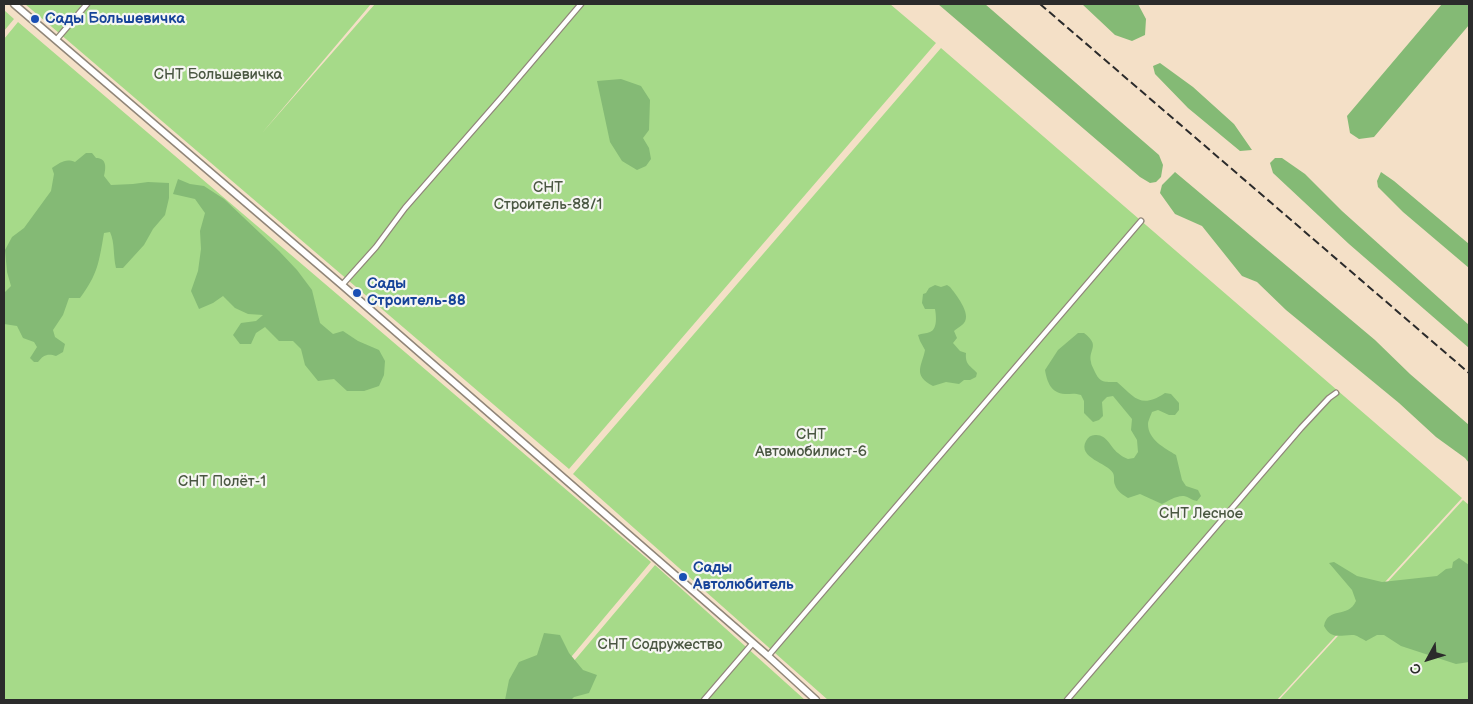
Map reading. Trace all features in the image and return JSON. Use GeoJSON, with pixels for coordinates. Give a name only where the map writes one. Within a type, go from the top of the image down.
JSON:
{"type":"FeatureCollection","features":[{"type":"Feature","properties":{"kind":"street"},"geometry":{"type":"LineString","coordinates":[[14,4],[342,285],[816,700]]}},
{"type":"Feature","properties":{"kind":"street"},"geometry":{"type":"LineString","coordinates":[[56,40],[87,4]]}},
{"type":"Feature","properties":{"kind":"street"},"geometry":{"type":"LineString","coordinates":[[342,285],[376,247],[405,208],[581,4]]}},
{"type":"Feature","properties":{"kind":"street"},"geometry":{"type":"LineString","coordinates":[[768,656],[1141,221]]}},
{"type":"Feature","properties":{"kind":"street"},"geometry":{"type":"LineString","coordinates":[[1067,700],[1301,428],[1336,393]]}},
{"type":"Feature","properties":{"kind":"street"},"geometry":{"type":"LineString","coordinates":[[704,700],[753,643]]}},
{"type":"Feature","properties":{"kind":"green space","name":"СНТ Строитель-88/1"},"geometry":{"type":"Polygon","coordinates":[[[25,4],[371,4],[262,133],[375,4],[890,4],[936,43],[569,469],[25,4]]]}},
{"type":"Feature","properties":{"kind":"green space"},"geometry":{"type":"Polygon","coordinates":[[[938,4],[985,4],[1159,155],[1163,165],[1161,177],[1156,182],[1150,183],[1140,177],[938,4]]]}},
{"type":"Feature","properties":{"kind":"green space"},"geometry":{"type":"Polygon","coordinates":[[[1082,4],[1138,4],[1146,19],[1145,35],[1132,41],[1115,35],[1082,4]]]}},
{"type":"Feature","properties":{"kind":"green space"},"geometry":{"type":"Polygon","coordinates":[[[1442,4],[1469,4],[1469,25],[1374,137],[1359,139],[1350,133],[1347,116],[1442,4]]]}},
{"type":"Feature","properties":{"kind":"green space"},"geometry":{"type":"Polygon","coordinates":[[[4,10],[14,19],[4,31],[4,10]]]}},
{"type":"Feature","properties":{"kind":"green space","name":"СНТ Полёт-1"},"geometry":{"type":"Polygon","coordinates":[[[18,22],[651,562],[535,700],[4,700],[4,39],[18,22]]]}},
{"type":"Feature","properties":{"kind":"green space"},"geometry":{"type":"Polygon","coordinates":[[[941,48],[1462,498],[1277,700],[828,700],[573,474],[941,48]]]}},
{"type":"Feature","properties":{"kind":"green space"},"geometry":{"type":"Polygon","coordinates":[[[1160,63],[1193,87],[1234,124],[1252,150],[1240,151],[1188,108],[1155,74],[1153,66],[1160,63]]]}},
{"type":"Feature","properties":{"kind":"green space"},"geometry":{"type":"Polygon","coordinates":[[[621,79],[641,86],[650,100],[649,130],[643,138],[649,148],[651,159],[646,166],[637,170],[622,161],[610,142],[597,81],[621,79]]]}},
{"type":"Feature","properties":{"kind":"green space"},"geometry":{"type":"Polygon","coordinates":[[[86,153],[92,153],[96,158],[100,158],[104,162],[104,176],[111,185],[148,182],[169,183],[169,198],[165,215],[153,229],[144,245],[123,268],[116,268],[112,236],[110,232],[104,233],[99,260],[91,282],[80,298],[69,298],[63,315],[53,330],[55,337],[65,344],[63,352],[56,356],[46,355],[38,362],[34,362],[30,358],[37,347],[34,342],[23,338],[17,326],[4,324],[4,293],[11,286],[7,272],[5,250],[12,237],[24,228],[51,191],[54,174],[52,168],[65,161],[75,162],[86,153]]]}},
{"type":"Feature","properties":{"kind":"green space"},"geometry":{"type":"Polygon","coordinates":[[[1275,158],[1282,158],[1305,174],[1342,211],[1469,325],[1469,348],[1349,244],[1273,173],[1270,163],[1275,158]]]}},
{"type":"Feature","properties":{"kind":"green space"},"geometry":{"type":"Polygon","coordinates":[[[1175,172],[1375,340],[1410,374],[1469,425],[1469,463],[1286,310],[1257,282],[1242,276],[1202,226],[1175,214],[1160,193],[1162,185],[1175,172]]]}},
{"type":"Feature","properties":{"kind":"green space"},"geometry":{"type":"Polygon","coordinates":[[[1381,172],[1469,244],[1469,268],[1403,212],[1378,187],[1377,181],[1381,172]]]}},
{"type":"Feature","properties":{"kind":"green space"},"geometry":{"type":"Polygon","coordinates":[[[178,179],[190,184],[204,186],[224,199],[279,251],[312,290],[320,323],[333,334],[343,331],[358,341],[379,350],[385,361],[384,375],[379,386],[364,391],[347,391],[334,379],[318,381],[305,365],[301,349],[293,341],[279,341],[265,327],[256,333],[251,344],[240,344],[233,335],[241,323],[256,321],[263,315],[248,314],[235,308],[223,296],[199,309],[191,291],[198,271],[201,249],[200,231],[205,213],[195,199],[173,194],[178,179]]]}},
{"type":"Feature","properties":{"kind":"green space"},"geometry":{"type":"Polygon","coordinates":[[[935,285],[941,287],[947,285],[950,287],[962,304],[966,314],[964,323],[954,331],[957,338],[953,343],[960,351],[966,353],[967,362],[977,373],[976,377],[964,380],[959,384],[946,382],[933,386],[922,378],[920,374],[925,350],[918,335],[933,330],[936,322],[935,309],[925,309],[922,303],[923,294],[935,285]]]}},
{"type":"Feature","properties":{"kind":"green space"},"geometry":{"type":"Polygon","coordinates":[[[1078,333],[1084,333],[1092,341],[1091,363],[1100,380],[1117,382],[1134,397],[1144,401],[1157,398],[1165,393],[1171,394],[1179,403],[1179,410],[1175,415],[1169,415],[1158,410],[1152,412],[1148,423],[1149,430],[1158,443],[1176,455],[1182,480],[1186,486],[1198,490],[1201,496],[1197,501],[1181,496],[1162,504],[1140,494],[1128,498],[1117,489],[1114,484],[1114,474],[1110,469],[1094,460],[1086,452],[1084,447],[1088,438],[1092,435],[1099,435],[1120,455],[1127,459],[1134,458],[1138,452],[1137,440],[1131,430],[1132,419],[1113,396],[1107,397],[1102,402],[1103,416],[1093,422],[1084,413],[1084,401],[1081,395],[1056,392],[1050,386],[1045,370],[1058,350],[1078,333]]]}},
{"type":"Feature","properties":{"kind":"green space"},"geometry":{"type":"Polygon","coordinates":[[[1463,500],[1469,505],[1469,700],[1279,700],[1463,500]]]}},
{"type":"Feature","properties":{"kind":"green space"},"geometry":{"type":"Polygon","coordinates":[[[1459,558],[1469,565],[1469,662],[1456,664],[1401,646],[1384,635],[1377,635],[1366,641],[1354,635],[1338,636],[1330,634],[1324,626],[1330,616],[1348,610],[1356,601],[1352,590],[1329,563],[1334,562],[1357,576],[1382,582],[1437,576],[1446,569],[1452,568],[1453,562],[1459,558]]]}},
{"type":"Feature","properties":{"kind":"green space","name":"СНТ Содружество"},"geometry":{"type":"Polygon","coordinates":[[[655,565],[805,700],[541,700],[655,565]]]}},
{"type":"Feature","properties":{"kind":"green space"},"geometry":{"type":"Polygon","coordinates":[[[544,633],[560,635],[569,653],[583,670],[597,675],[589,693],[574,697],[571,700],[505,700],[509,680],[519,662],[537,655],[544,633]]]}},
{"type":"Feature","properties":{"kind":"railway"},"geometry":{"type":"LineString","coordinates":[[1040,4],[1469,373]]}},
{"type":"Feature","properties":{"kind":"place","name":"Сады Большевичка"},"geometry":{"type":"Point","coordinates":[35,19]}},
{"type":"Feature","properties":{"kind":"place","name":"Сады Строитель-88"},"geometry":{"type":"Point","coordinates":[357,293]}},
{"type":"Feature","properties":{"kind":"place","name":"Сады Автолюбитель"},"geometry":{"type":"Point","coordinates":[683,577]}},
{"type":"Feature","properties":{"kind":"park label","name":"СНТ Большевичка"},"geometry":{"type":"Point","coordinates":[218,75]}},
{"type":"Feature","properties":{"kind":"park label","name":"СНТ Автомобилист-6"},"geometry":{"type":"Point","coordinates":[811,444]}},
{"type":"Feature","properties":{"kind":"park label","name":"СНТ Лесное"},"geometry":{"type":"Point","coordinates":[1201,514]}}]}
